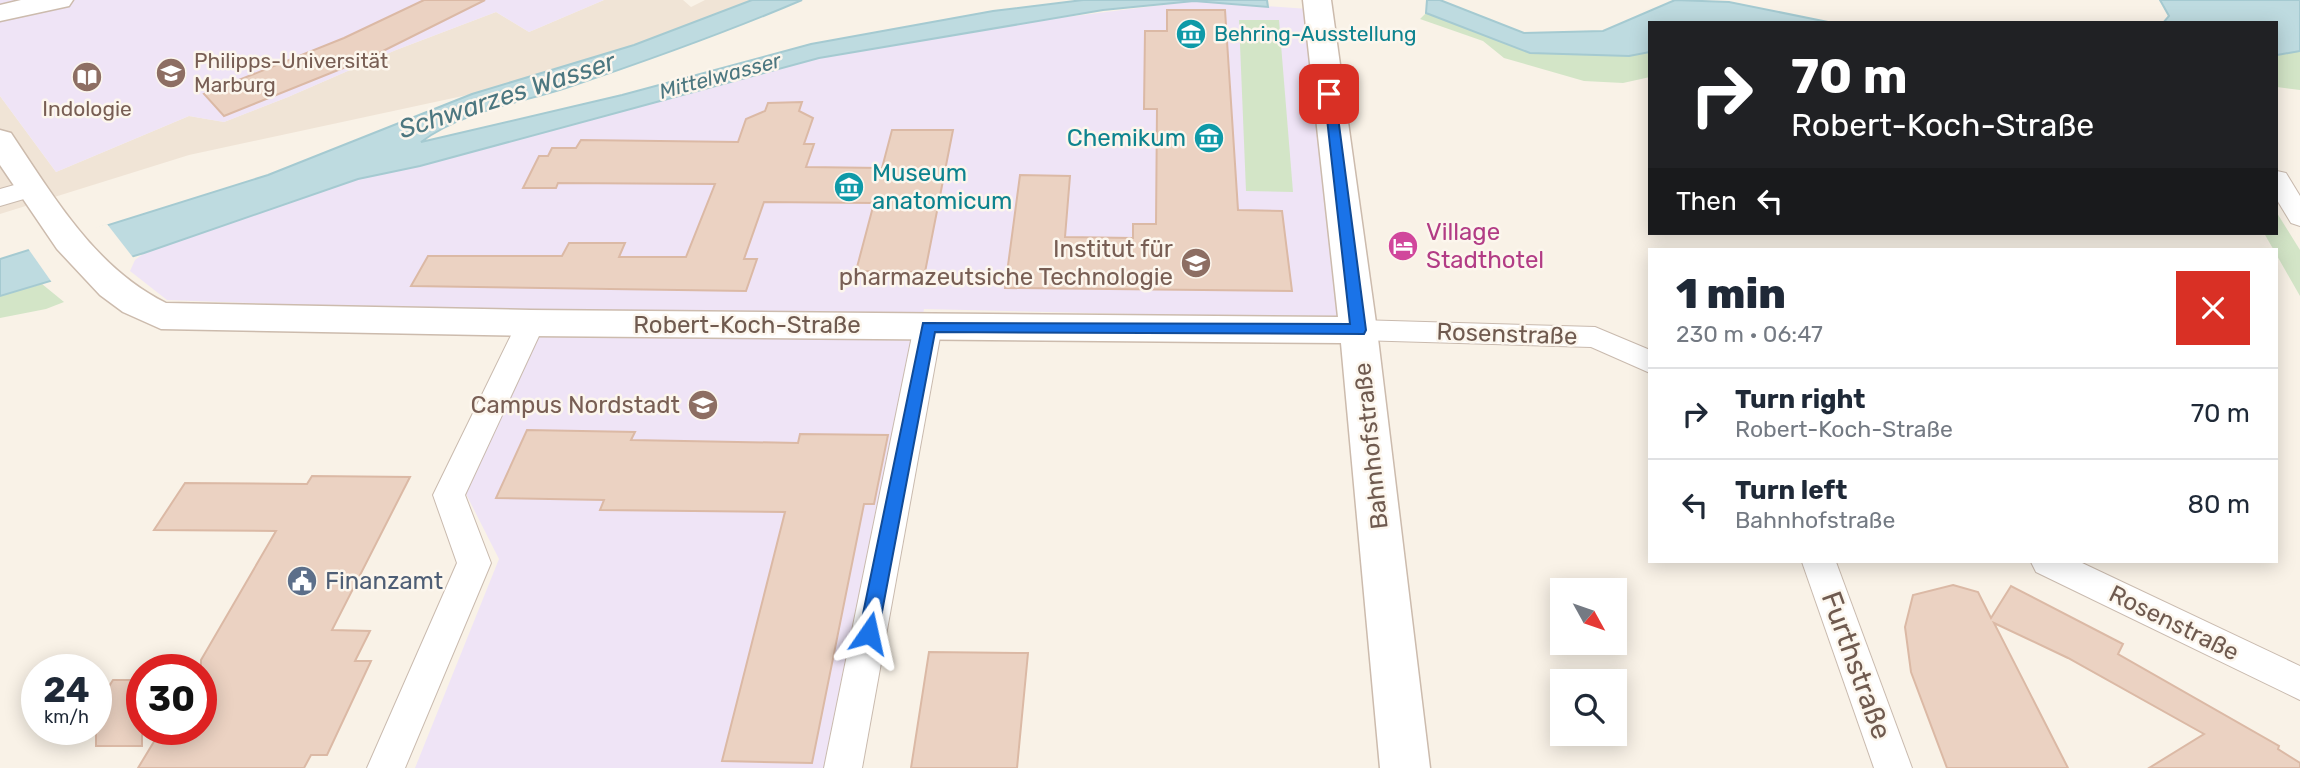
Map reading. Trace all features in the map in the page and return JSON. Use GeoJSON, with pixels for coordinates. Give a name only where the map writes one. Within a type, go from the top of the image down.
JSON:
{"type":"FeatureCollection","features":[{"type":"Feature","properties":{"kind":"main road"},"geometry":{"type":"LineString","coordinates":[[0,13],[59,0]]}},
{"type":"Feature","properties":{"kind":"main road","name":"Bahnhofstraße"},"geometry":{"type":"LineString","coordinates":[[1317,0],[1358,330],[1405,768]]}},
{"type":"Feature","properties":{"kind":"main road"},"geometry":{"type":"LineString","coordinates":[[0,140],[32,188]]}},
{"type":"Feature","properties":{"kind":"main road","name":"Robert-Koch-Straße"},"geometry":{"type":"LineString","coordinates":[[32,188],[55,221],[102,275],[137,307],[161,316],[531,323],[1358,330]]}},
{"type":"Feature","properties":{"kind":"street"},"geometry":{"type":"LineString","coordinates":[[2278,181],[2300,216]]}},
{"type":"Feature","properties":{"kind":"street"},"geometry":{"type":"LineString","coordinates":[[0,198],[32,188]]}},
{"type":"Feature","properties":{"kind":"street"},"geometry":{"type":"LineString","coordinates":[[386,768],[474,563],[449,495],[531,323]]}},
{"type":"Feature","properties":{"kind":"street"},"geometry":{"type":"LineString","coordinates":[[842,768],[928,326]]}},
{"type":"Feature","properties":{"kind":"street","name":"Rosenstraße"},"geometry":{"type":"LineString","coordinates":[[1358,330],[1595,337],[1648,361]]}},
{"type":"Feature","properties":{"kind":"street","name":"Furthstraße"},"geometry":{"type":"LineString","coordinates":[[1819,563],[1893,768]]}},
{"type":"Feature","properties":{"kind":"street","name":"Rosenstraße"},"geometry":{"type":"LineString","coordinates":[[2050,563],[2300,684]]}},
{"type":"Feature","properties":{"kind":"shaded area","name":"Philipps-Universität Marburg"},"geometry":{"type":"Polygon","coordinates":[[[0,0],[604,0],[529,32],[496,12],[396,50],[224,122],[189,116],[56,172],[0,96],[0,0]]]}},
{"type":"Feature","properties":{"kind":"shaded area"},"geometry":{"type":"Polygon","coordinates":[[[604,0],[683,0],[691,7],[705,0],[752,0],[634,45],[472,94],[189,155],[0,214],[0,96],[56,172],[189,116],[224,122],[396,50],[496,12],[529,32],[604,0]]]}},
{"type":"Feature","properties":{"kind":"shaded area","name":"Campus Nordstadt"},"geometry":{"type":"Polygon","coordinates":[[[1194,1],[1309,9],[1345,319],[924,309],[834,768],[415,768],[499,559],[464,490],[541,314],[167,300],[130,271],[135,260],[144,253],[358,179],[420,166],[819,58],[1002,25],[1194,1]]]}},
{"type":"Feature","properties":{"kind":"green space"},"geometry":{"type":"Polygon","coordinates":[[[1426,13],[1530,53],[1629,56],[1648,52],[1648,77],[1623,83],[1584,81],[1504,58],[1483,41],[1420,19],[1426,13]]]}},
{"type":"Feature","properties":{"kind":"green space"},"geometry":{"type":"Polygon","coordinates":[[[1239,20],[1279,20],[1293,192],[1246,191],[1239,20]]]}},
{"type":"Feature","properties":{"kind":"green space"},"geometry":{"type":"Polygon","coordinates":[[[2300,51],[2300,90],[2278,87],[2278,55],[2300,51]]]}},
{"type":"Feature","properties":{"kind":"green space"},"geometry":{"type":"Polygon","coordinates":[[[2278,215],[2300,250],[2300,296],[2278,258],[2278,248],[2273,248],[2265,235],[2278,235],[2278,215]]]}},
{"type":"Feature","properties":{"kind":"green space"},"geometry":{"type":"Polygon","coordinates":[[[42,284],[64,302],[46,309],[0,318],[0,296],[42,284]]]}},
{"type":"Feature","properties":{"kind":"water"},"geometry":{"type":"Polygon","coordinates":[[[752,0],[802,0],[626,68],[472,116],[421,142],[622,95],[811,44],[993,11],[1083,0],[1267,0],[1268,7],[1194,1],[1103,10],[819,58],[420,166],[358,179],[144,253],[0,296],[0,259],[268,175],[472,94],[634,45],[752,0]]]}},
{"type":"Feature","properties":{"kind":"water"},"geometry":{"type":"Polygon","coordinates":[[[1427,0],[1440,0],[1524,33],[1603,31],[1675,0],[1729,2],[1823,21],[1648,21],[1648,52],[1629,56],[1530,53],[1426,13],[1427,0]]]}},
{"type":"Feature","properties":{"kind":"water"},"geometry":{"type":"Polygon","coordinates":[[[2160,0],[2300,0],[2300,51],[2278,55],[2278,21],[2165,21],[2169,16],[2160,0]]]}},
{"type":"Feature","properties":{"kind":"pier"},"geometry":{"type":"Polygon","coordinates":[[[107,224],[135,260],[53,284],[27,247],[107,224]]]}},
{"type":"Feature","properties":{"kind":"building"},"geometry":{"type":"Polygon","coordinates":[[[424,0],[485,0],[373,56],[224,116],[204,94],[344,38],[424,0]]]}},
{"type":"Feature","properties":{"kind":"building"},"geometry":{"type":"Polygon","coordinates":[[[1167,10],[1225,10],[1238,210],[1282,211],[1292,291],[1005,288],[1020,175],[1070,176],[1065,237],[1133,238],[1133,224],[1156,224],[1157,109],[1144,109],[1145,31],[1167,31],[1167,10]]]}},
{"type":"Feature","properties":{"kind":"building"},"geometry":{"type":"Polygon","coordinates":[[[802,102],[799,111],[813,118],[804,144],[814,144],[806,167],[882,168],[892,130],[953,130],[925,272],[856,271],[874,203],[764,202],[744,259],[757,259],[746,291],[411,286],[428,256],[562,256],[569,243],[625,243],[619,257],[686,257],[715,184],[558,183],[556,188],[523,188],[539,156],[548,156],[552,148],[576,148],[581,140],[738,142],[746,119],[765,111],[768,103],[802,102]]]}},
{"type":"Feature","properties":{"kind":"building"},"geometry":{"type":"Polygon","coordinates":[[[527,430],[635,432],[631,440],[798,443],[800,434],[888,435],[874,504],[864,504],[812,763],[722,761],[785,512],[600,510],[604,500],[496,498],[527,430]]]}},
{"type":"Feature","properties":{"kind":"building","name":"Finanzamt"},"geometry":{"type":"Polygon","coordinates":[[[312,476],[410,477],[332,630],[370,631],[355,661],[371,661],[327,755],[311,755],[304,768],[138,768],[152,745],[217,745],[217,654],[204,654],[276,531],[154,530],[185,483],[307,484],[312,476]]]}},
{"type":"Feature","properties":{"kind":"building"},"geometry":{"type":"Polygon","coordinates":[[[1953,585],[1978,592],[1991,618],[2011,586],[2123,644],[2118,654],[2279,746],[2278,749],[2300,763],[2300,768],[2149,768],[2204,734],[2068,658],[1994,623],[2068,768],[1947,768],[1911,672],[1905,627],[1913,595],[1953,585]]]}},
{"type":"Feature","properties":{"kind":"building"},"geometry":{"type":"Polygon","coordinates":[[[929,652],[1028,653],[1017,768],[911,768],[929,652]]]}},
{"type":"Feature","properties":{"kind":"building"},"geometry":{"type":"Polygon","coordinates":[[[126,680],[126,745],[142,746],[96,746],[112,745],[112,682],[126,680]]]}},
{"type":"Feature","properties":{"kind":"place","name":"Behring-Ausstellung"},"geometry":{"type":"Point","coordinates":[1191,34]}},
{"type":"Feature","properties":{"kind":"place","name":"Philipps-Universität Marburg"},"geometry":{"type":"Point","coordinates":[171,73]}},
{"type":"Feature","properties":{"kind":"place","name":"Indologie"},"geometry":{"type":"Point","coordinates":[87,77]}},
{"type":"Feature","properties":{"kind":"place","name":"Chemikum"},"geometry":{"type":"Point","coordinates":[1209,138]}},
{"type":"Feature","properties":{"kind":"place","name":"Museum anatomicum"},"geometry":{"type":"Point","coordinates":[849,187]}},
{"type":"Feature","properties":{"kind":"place","name":"Village Stadthotel"},"geometry":{"type":"Point","coordinates":[1403,246]}},
{"type":"Feature","properties":{"kind":"place","name":"Institut für pharmazeutsiche Technologie"},"geometry":{"type":"Point","coordinates":[1196,263]}},
{"type":"Feature","properties":{"kind":"place","name":"Campus Nordstadt"},"geometry":{"type":"Point","coordinates":[703,405]}},
{"type":"Feature","properties":{"kind":"place","name":"Finanzamt"},"geometry":{"type":"Point","coordinates":[302,581]}},
{"type":"Feature","properties":{"kind":"route"},"geometry":{"type":"LineString","coordinates":[[869,633],[928,326],[1358,330],[1329,94]]}},
{"type":"Feature","properties":{"kind":"water label","name":"Mittelwasser"},"geometry":{"type":"Point","coordinates":[720,76]}},
{"type":"Feature","properties":{"kind":"water label","name":"Schwarzes Wasser"},"geometry":{"type":"Point","coordinates":[507,95]}}]}
